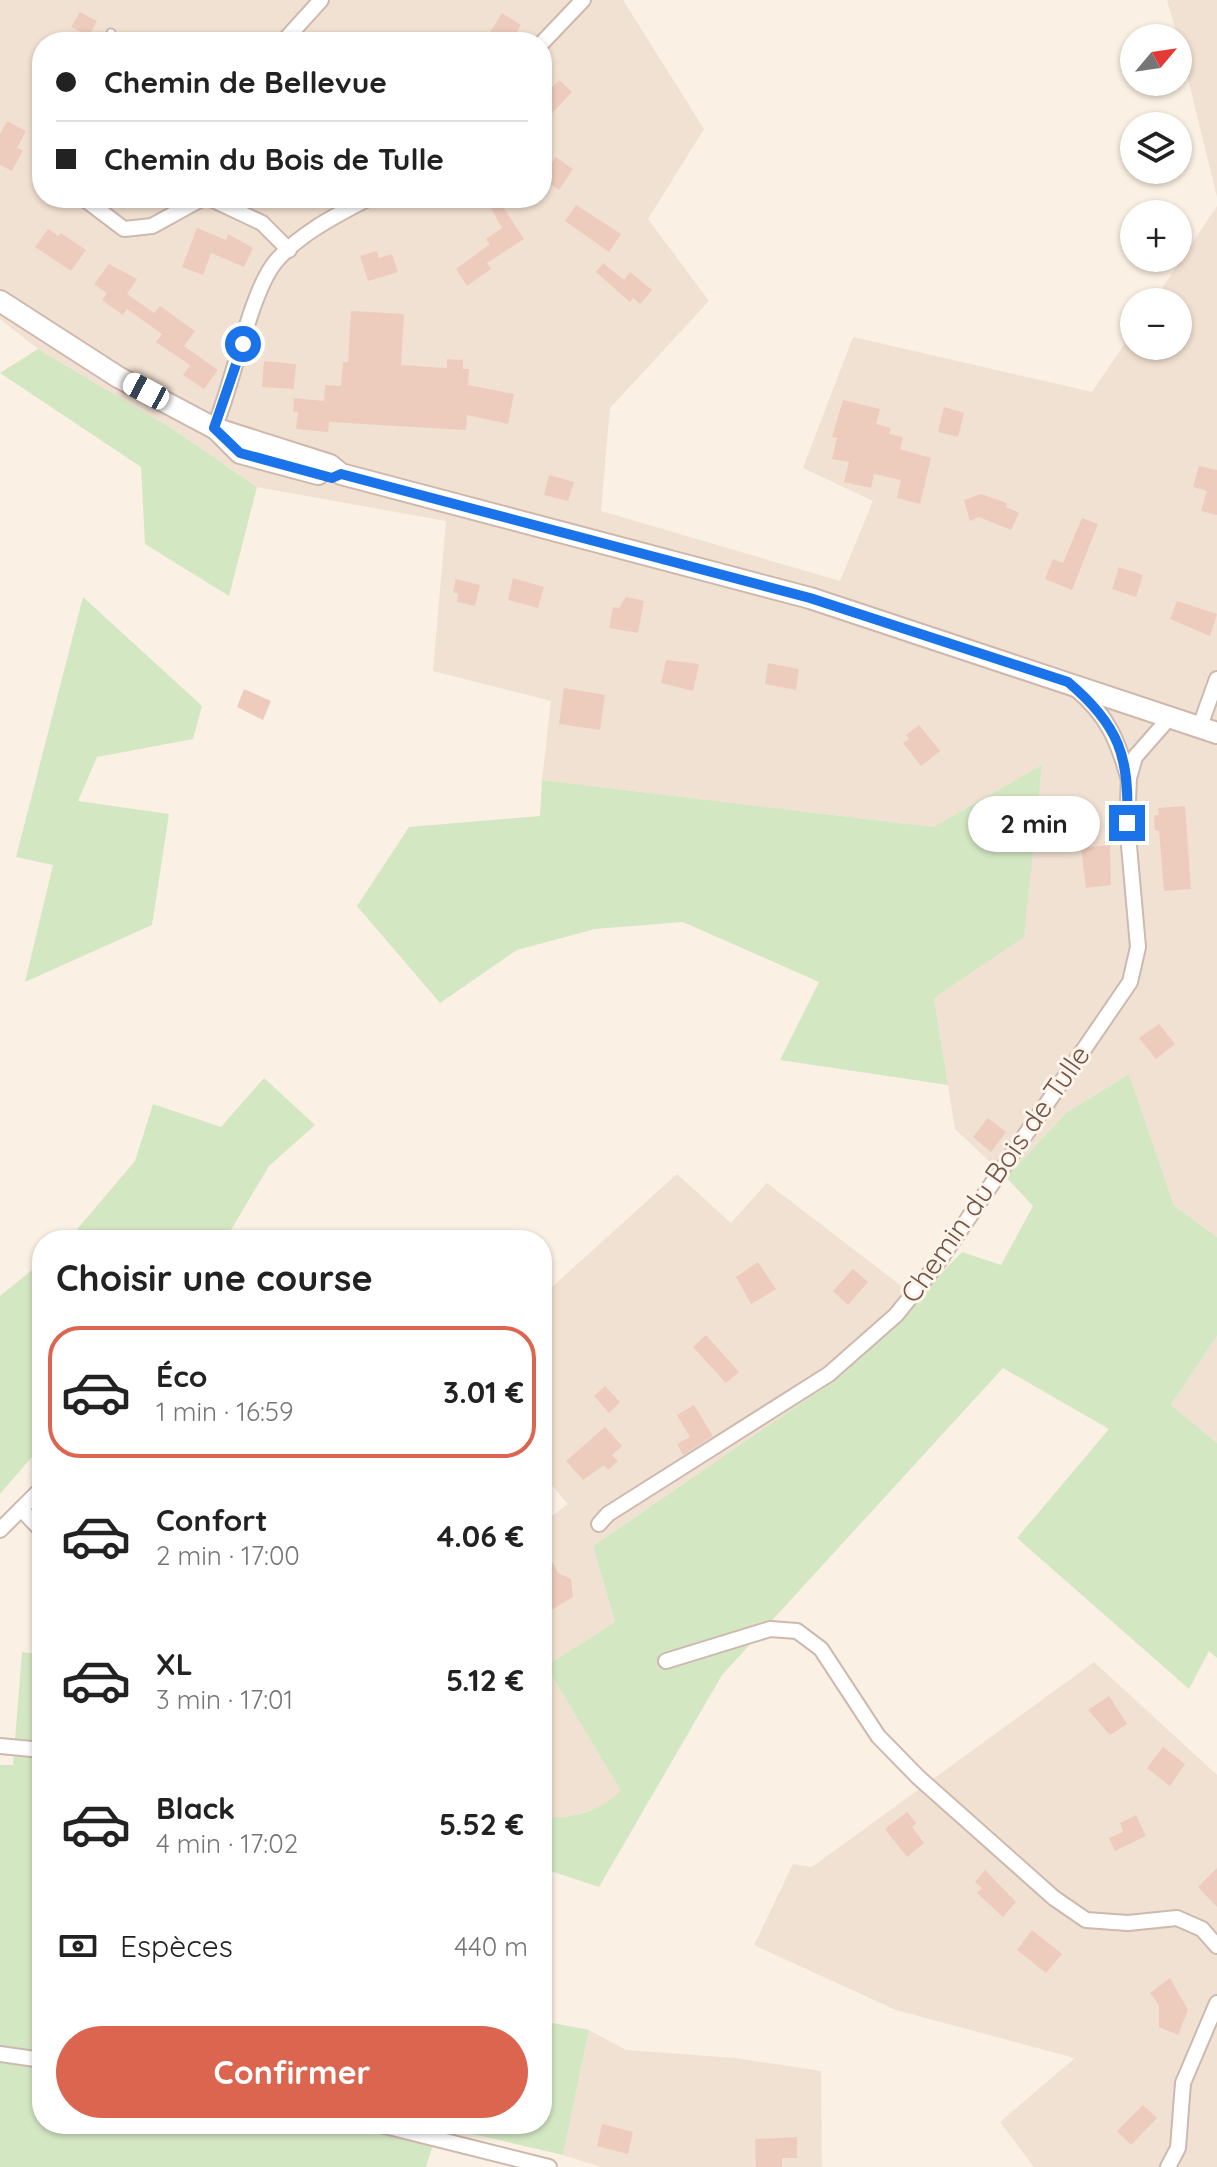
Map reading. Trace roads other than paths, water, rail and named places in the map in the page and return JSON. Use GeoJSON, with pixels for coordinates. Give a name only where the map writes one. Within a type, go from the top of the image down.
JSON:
{"type":"FeatureCollection","features":[{"type":"Feature","properties":{"kind":"main road"},"geometry":{"type":"LineString","coordinates":[[0,301],[118,377],[214,428],[330,465],[341,474],[810,598],[1209,729]]}},
{"type":"Feature","properties":{"kind":"street"},"geometry":{"type":"LineString","coordinates":[[292,32],[321,0]]}},
{"type":"Feature","properties":{"kind":"street"},"geometry":{"type":"LineString","coordinates":[[552,33],[583,0]]}},
{"type":"Feature","properties":{"kind":"street"},"geometry":{"type":"LineString","coordinates":[[96,208],[124,229],[152,226],[185,208]]}},
{"type":"Feature","properties":{"kind":"street"},"geometry":{"type":"LineString","coordinates":[[230,208],[262,223],[289,250]]}},
{"type":"Feature","properties":{"kind":"street"},"geometry":{"type":"LineString","coordinates":[[214,428],[260,295],[275,261],[316,227],[351,208]]}},
{"type":"Feature","properties":{"kind":"street"},"geometry":{"type":"LineString","coordinates":[[1209,729],[1217,679]]}},
{"type":"Feature","properties":{"kind":"street","name":"Chemin du Bois de Tulle"},"geometry":{"type":"LineString","coordinates":[[1068,682],[1105,717],[1118,742],[1129,778]]}},
{"type":"Feature","properties":{"kind":"street","name":"Chemin du Bois de Tulle"},"geometry":{"type":"LineString","coordinates":[[599,1524],[608,1514],[829,1374],[896,1315],[937,1264],[1130,982],[1138,947],[1127,823],[1129,778],[1135,757],[1171,716]]}},
{"type":"Feature","properties":{"kind":"street"},"geometry":{"type":"LineString","coordinates":[[0,1530],[32,1498]]}},
{"type":"Feature","properties":{"kind":"street"},"geometry":{"type":"LineString","coordinates":[[21,1509],[32,1521]]}},
{"type":"Feature","properties":{"kind":"street"},"geometry":{"type":"LineString","coordinates":[[666,1661],[770,1629],[797,1631],[821,1649],[888,1746],[1054,1898],[1086,1920],[1128,1923],[1177,1918],[1202,1929],[1217,1946]]}},
{"type":"Feature","properties":{"kind":"street"},"geometry":{"type":"LineString","coordinates":[[0,1746],[32,1749]]}},
{"type":"Feature","properties":{"kind":"street"},"geometry":{"type":"LineString","coordinates":[[1168,2167],[1178,2148],[1183,2083],[1217,2003]]}},
{"type":"Feature","properties":{"kind":"street"},"geometry":{"type":"LineString","coordinates":[[0,2054],[32,2059]]}},
{"type":"Feature","properties":{"kind":"street"},"geometry":{"type":"LineString","coordinates":[[417,2134],[549,2167]]}}]}
